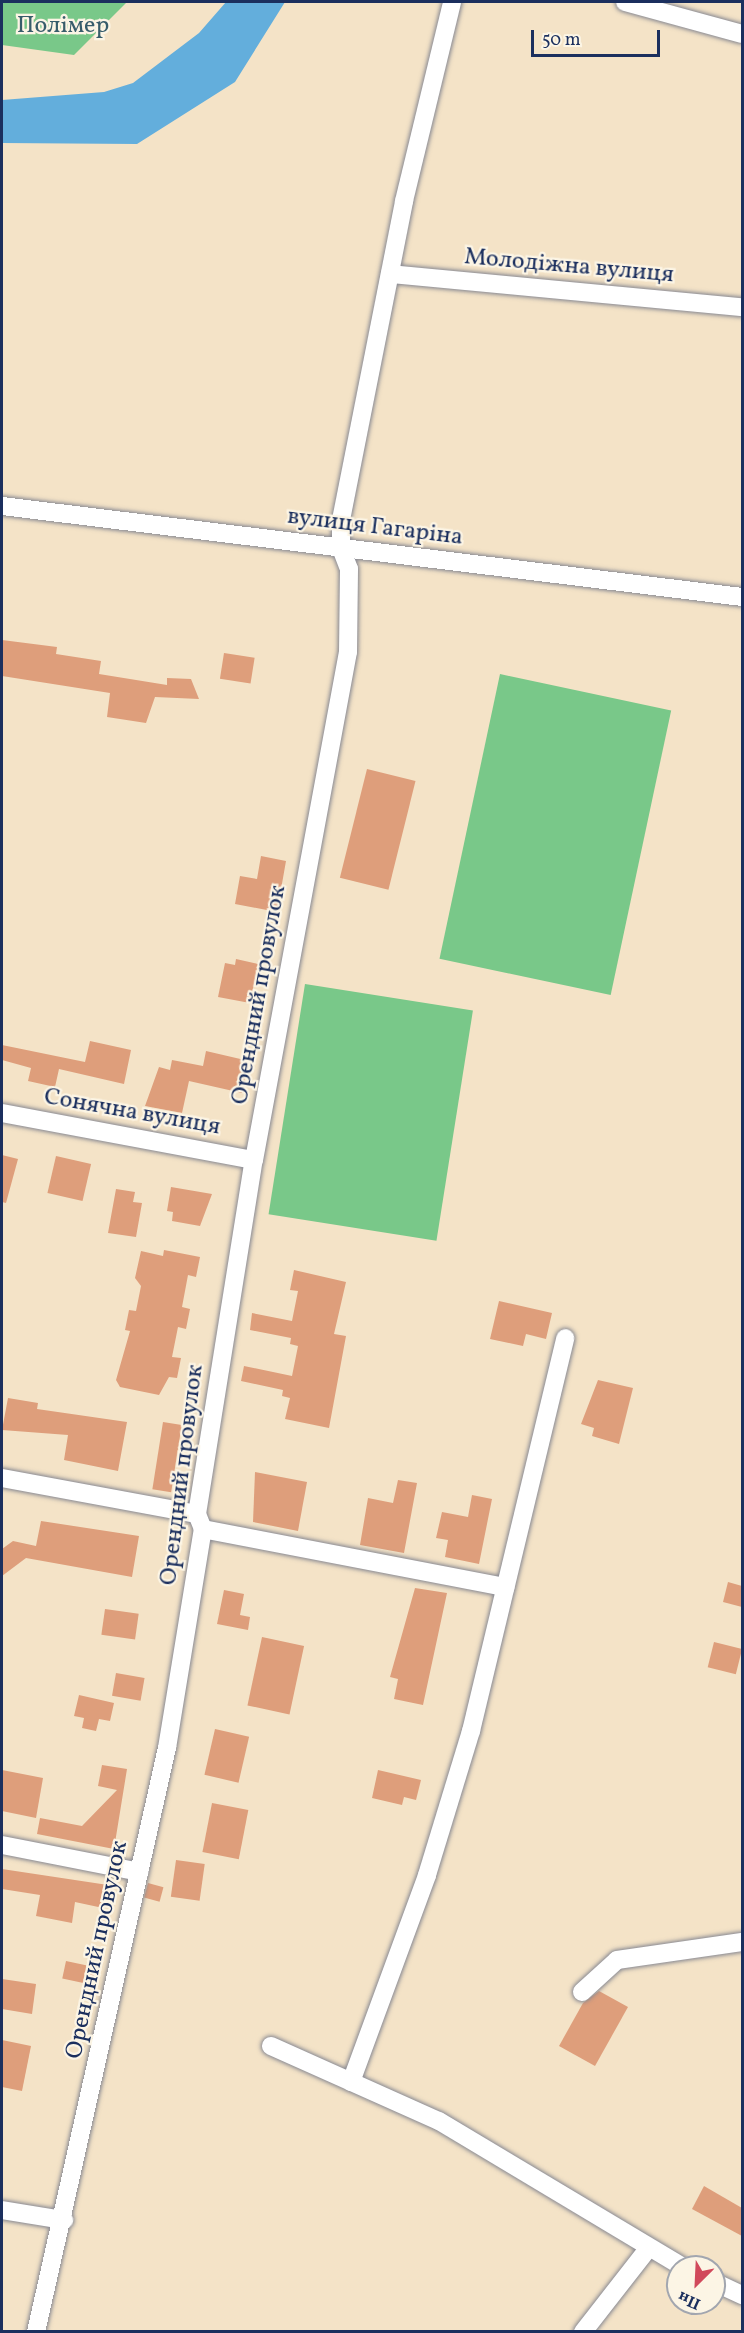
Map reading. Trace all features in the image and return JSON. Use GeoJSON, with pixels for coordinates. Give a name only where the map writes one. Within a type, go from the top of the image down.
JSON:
{"type":"FeatureCollection","features":[{"type":"Feature","properties":{"kind":"street"},"geometry":{"type":"LineString","coordinates":[[341,548],[343,510],[390,274],[452,2]]}},
{"type":"Feature","properties":{"kind":"street"},"geometry":{"type":"LineString","coordinates":[[625,2],[742,34]]}},
{"type":"Feature","properties":{"kind":"street","name":"Молодіжна вулиця"},"geometry":{"type":"LineString","coordinates":[[390,274],[742,307]]}},
{"type":"Feature","properties":{"kind":"street","name":"вулиця Гагаріна"},"geometry":{"type":"LineString","coordinates":[[2,506],[742,597]]}},
{"type":"Feature","properties":{"kind":"street","name":"Орендний провулок"},"geometry":{"type":"LineString","coordinates":[[36,2331],[64,2220],[167,1748],[254,1160],[348,652],[348,569],[341,548]]}},
{"type":"Feature","properties":{"kind":"street","name":"Сонячна вулиця"},"geometry":{"type":"LineString","coordinates":[[2,1113],[254,1160]]}},
{"type":"Feature","properties":{"kind":"street"},"geometry":{"type":"LineString","coordinates":[[351,2082],[430,1864],[471,1731],[566,1338]]}},
{"type":"Feature","properties":{"kind":"street"},"geometry":{"type":"LineString","coordinates":[[2,1478],[505,1587]]}},
{"type":"Feature","properties":{"kind":"street"},"geometry":{"type":"LineString","coordinates":[[2,1845],[139,1872]]}},
{"type":"Feature","properties":{"kind":"street"},"geometry":{"type":"LineString","coordinates":[[582,1992],[617,1960],[742,1942]]}},
{"type":"Feature","properties":{"kind":"street"},"geometry":{"type":"LineString","coordinates":[[271,2046],[459,2132],[647,2250],[666,2259]]}},
{"type":"Feature","properties":{"kind":"street"},"geometry":{"type":"LineString","coordinates":[[2,2210],[64,2220]]}},
{"type":"Feature","properties":{"kind":"street"},"geometry":{"type":"LineString","coordinates":[[583,2331],[647,2250]]}},
{"type":"Feature","properties":{"kind":"street"},"geometry":{"type":"LineString","coordinates":[[726,2288],[742,2295]]}},
{"type":"Feature","properties":{"kind":"green space","name":"Полімер"},"geometry":{"type":"Polygon","coordinates":[[[2,2],[127,2],[74,55],[2,45],[2,2]]]}},
{"type":"Feature","properties":{"kind":"green space"},"geometry":{"type":"Polygon","coordinates":[[[500,674],[671,710],[611,995],[439,959],[500,674]]]}},
{"type":"Feature","properties":{"kind":"green space"},"geometry":{"type":"Polygon","coordinates":[[[305,984],[473,1011],[436,1241],[269,1214],[305,984]]]}},
{"type":"Feature","properties":{"kind":"water"},"geometry":{"type":"Polygon","coordinates":[[[226,2],[285,2],[235,82],[137,144],[2,143],[2,100],[104,92],[133,83],[199,33],[226,2]]]}},
{"type":"Feature","properties":{"kind":"building"},"geometry":{"type":"Polygon","coordinates":[[[2,640],[57,647],[56,654],[101,661],[99,674],[167,685],[167,678],[191,679],[199,699],[155,697],[146,723],[107,717],[110,693],[2,676],[2,640]]]}},
{"type":"Feature","properties":{"kind":"building"},"geometry":{"type":"Polygon","coordinates":[[[224,653],[255,658],[251,684],[220,679],[224,653]]]}},
{"type":"Feature","properties":{"kind":"building"},"geometry":{"type":"Polygon","coordinates":[[[367,769],[416,781],[388,890],[340,878],[367,769]]]}},
{"type":"Feature","properties":{"kind":"building"},"geometry":{"type":"Polygon","coordinates":[[[261,856],[286,861],[277,912],[235,904],[240,876],[257,879],[261,856]]]}},
{"type":"Feature","properties":{"kind":"building"},"geometry":{"type":"Polygon","coordinates":[[[236,959],[258,964],[250,1003],[218,997],[225,963],[235,965],[236,959]]]}},
{"type":"Feature","properties":{"kind":"building"},"geometry":{"type":"Polygon","coordinates":[[[90,1041],[131,1050],[124,1084],[59,1069],[55,1087],[28,1081],[31,1068],[2,1060],[2,1045],[85,1062],[90,1041]]]}},
{"type":"Feature","properties":{"kind":"building"},"geometry":{"type":"Polygon","coordinates":[[[206,1051],[249,1061],[242,1093],[189,1081],[182,1113],[145,1106],[159,1067],[170,1070],[172,1060],[203,1066],[206,1051]]]}},
{"type":"Feature","properties":{"kind":"building"},"geometry":{"type":"Polygon","coordinates":[[[2,1155],[18,1159],[6,1203],[2,1202],[2,1155]]]}},
{"type":"Feature","properties":{"kind":"building"},"geometry":{"type":"Polygon","coordinates":[[[56,1156],[91,1164],[83,1201],[47,1193],[56,1156]]]}},
{"type":"Feature","properties":{"kind":"building"},"geometry":{"type":"Polygon","coordinates":[[[171,1187],[212,1194],[200,1226],[172,1221],[173,1212],[167,1211],[171,1187]]]}},
{"type":"Feature","properties":{"kind":"building"},"geometry":{"type":"Polygon","coordinates":[[[116,1189],[135,1192],[133,1202],[142,1203],[136,1237],[108,1233],[116,1189]]]}},
{"type":"Feature","properties":{"kind":"building"},"geometry":{"type":"Polygon","coordinates":[[[164,1250],[200,1257],[196,1277],[188,1275],[182,1307],[190,1309],[186,1329],[178,1327],[172,1357],[181,1358],[177,1378],[169,1377],[159,1395],[120,1387],[116,1380],[130,1331],[125,1330],[129,1310],[136,1311],[141,1286],[135,1278],[141,1251],[163,1256],[164,1250]]]}},
{"type":"Feature","properties":{"kind":"building"},"geometry":{"type":"Polygon","coordinates":[[[294,1270],[346,1282],[334,1334],[346,1336],[329,1428],[285,1419],[290,1398],[282,1396],[283,1390],[241,1381],[244,1366],[292,1376],[298,1346],[290,1344],[291,1338],[250,1330],[252,1313],[292,1321],[298,1291],[290,1290],[294,1270]]]}},
{"type":"Feature","properties":{"kind":"building"},"geometry":{"type":"Polygon","coordinates":[[[499,1301],[552,1313],[546,1339],[526,1334],[523,1346],[490,1339],[499,1301]]]}},
{"type":"Feature","properties":{"kind":"building"},"geometry":{"type":"Polygon","coordinates":[[[598,1380],[633,1388],[619,1444],[592,1436],[594,1428],[581,1424],[598,1380]]]}},
{"type":"Feature","properties":{"kind":"building"},"geometry":{"type":"Polygon","coordinates":[[[8,1398],[38,1403],[37,1409],[127,1422],[118,1471],[64,1460],[68,1435],[2,1430],[8,1398]]]}},
{"type":"Feature","properties":{"kind":"building"},"geometry":{"type":"Polygon","coordinates":[[[163,1422],[182,1425],[171,1492],[152,1489],[163,1422]]]}},
{"type":"Feature","properties":{"kind":"building"},"geometry":{"type":"Polygon","coordinates":[[[255,1472],[307,1482],[298,1531],[253,1522],[255,1472]]]}},
{"type":"Feature","properties":{"kind":"building"},"geometry":{"type":"Polygon","coordinates":[[[398,1480],[417,1483],[404,1553],[360,1545],[368,1498],[393,1503],[398,1480]]]}},
{"type":"Feature","properties":{"kind":"building"},"geometry":{"type":"Polygon","coordinates":[[[472,1495],[492,1499],[479,1564],[445,1557],[448,1540],[436,1538],[442,1512],[468,1517],[472,1495]]]}},
{"type":"Feature","properties":{"kind":"building"},"geometry":{"type":"Polygon","coordinates":[[[41,1521],[139,1536],[132,1577],[26,1558],[2,1576],[2,1549],[13,1541],[36,1546],[41,1521]]]}},
{"type":"Feature","properties":{"kind":"building"},"geometry":{"type":"Polygon","coordinates":[[[728,1582],[742,1586],[742,1607],[723,1602],[728,1582]]]}},
{"type":"Feature","properties":{"kind":"building"},"geometry":{"type":"Polygon","coordinates":[[[415,1588],[447,1593],[423,1705],[394,1699],[398,1679],[390,1677],[415,1588]]]}},
{"type":"Feature","properties":{"kind":"building"},"geometry":{"type":"Polygon","coordinates":[[[224,1590],[244,1594],[240,1615],[250,1617],[248,1630],[217,1624],[224,1590]]]}},
{"type":"Feature","properties":{"kind":"building"},"geometry":{"type":"Polygon","coordinates":[[[105,1609],[139,1614],[135,1639],[101,1635],[105,1609]]]}},
{"type":"Feature","properties":{"kind":"building"},"geometry":{"type":"Polygon","coordinates":[[[262,1637],[304,1646],[290,1714],[247,1705],[262,1637]]]}},
{"type":"Feature","properties":{"kind":"building"},"geometry":{"type":"Polygon","coordinates":[[[714,1642],[742,1649],[736,1674],[708,1667],[714,1642]]]}},
{"type":"Feature","properties":{"kind":"building"},"geometry":{"type":"Polygon","coordinates":[[[116,1673],[145,1678],[141,1701],[112,1696],[116,1673]]]}},
{"type":"Feature","properties":{"kind":"building"},"geometry":{"type":"Polygon","coordinates":[[[79,1695],[114,1703],[110,1721],[99,1719],[96,1731],[82,1728],[84,1718],[74,1716],[79,1695]]]}},
{"type":"Feature","properties":{"kind":"building"},"geometry":{"type":"Polygon","coordinates":[[[215,1729],[249,1737],[239,1783],[204,1775],[215,1729]]]}},
{"type":"Feature","properties":{"kind":"building"},"geometry":{"type":"Polygon","coordinates":[[[102,1765],[127,1769],[114,1849],[37,1834],[40,1818],[82,1826],[117,1790],[98,1786],[102,1765]]]}},
{"type":"Feature","properties":{"kind":"building"},"geometry":{"type":"Polygon","coordinates":[[[2,1770],[43,1778],[36,1818],[2,1811],[2,1770]]]}},
{"type":"Feature","properties":{"kind":"building"},"geometry":{"type":"Polygon","coordinates":[[[378,1770],[421,1780],[416,1800],[404,1797],[402,1805],[372,1798],[378,1770]]]}},
{"type":"Feature","properties":{"kind":"building"},"geometry":{"type":"Polygon","coordinates":[[[212,1803],[248,1810],[239,1859],[202,1852],[212,1803]]]}},
{"type":"Feature","properties":{"kind":"building"},"geometry":{"type":"Polygon","coordinates":[[[176,1860],[205,1864],[200,1901],[171,1897],[176,1860]]]}},
{"type":"Feature","properties":{"kind":"building"},"geometry":{"type":"Polygon","coordinates":[[[2,1869],[108,1885],[103,1908],[75,1902],[72,1923],[36,1916],[40,1895],[2,1889],[2,1869]]]}},
{"type":"Feature","properties":{"kind":"building"},"geometry":{"type":"Polygon","coordinates":[[[148,1883],[163,1887],[160,1902],[144,1897],[148,1883]]]}},
{"type":"Feature","properties":{"kind":"building"},"geometry":{"type":"Polygon","coordinates":[[[66,1961],[95,1967],[92,1985],[62,1979],[66,1961]]]}},
{"type":"Feature","properties":{"kind":"building"},"geometry":{"type":"Polygon","coordinates":[[[2,1979],[36,1984],[32,2014],[2,2009],[2,1979]]]}},
{"type":"Feature","properties":{"kind":"building"},"geometry":{"type":"Polygon","coordinates":[[[599,1991],[628,2007],[595,2066],[559,2046],[583,2003],[599,1991]]]}},
{"type":"Feature","properties":{"kind":"building"},"geometry":{"type":"Polygon","coordinates":[[[2,2040],[31,2046],[22,2091],[2,2087],[2,2040]]]}},
{"type":"Feature","properties":{"kind":"building"},"geometry":{"type":"Polygon","coordinates":[[[704,2186],[742,2208],[742,2236],[692,2209],[704,2186]]]}}]}
